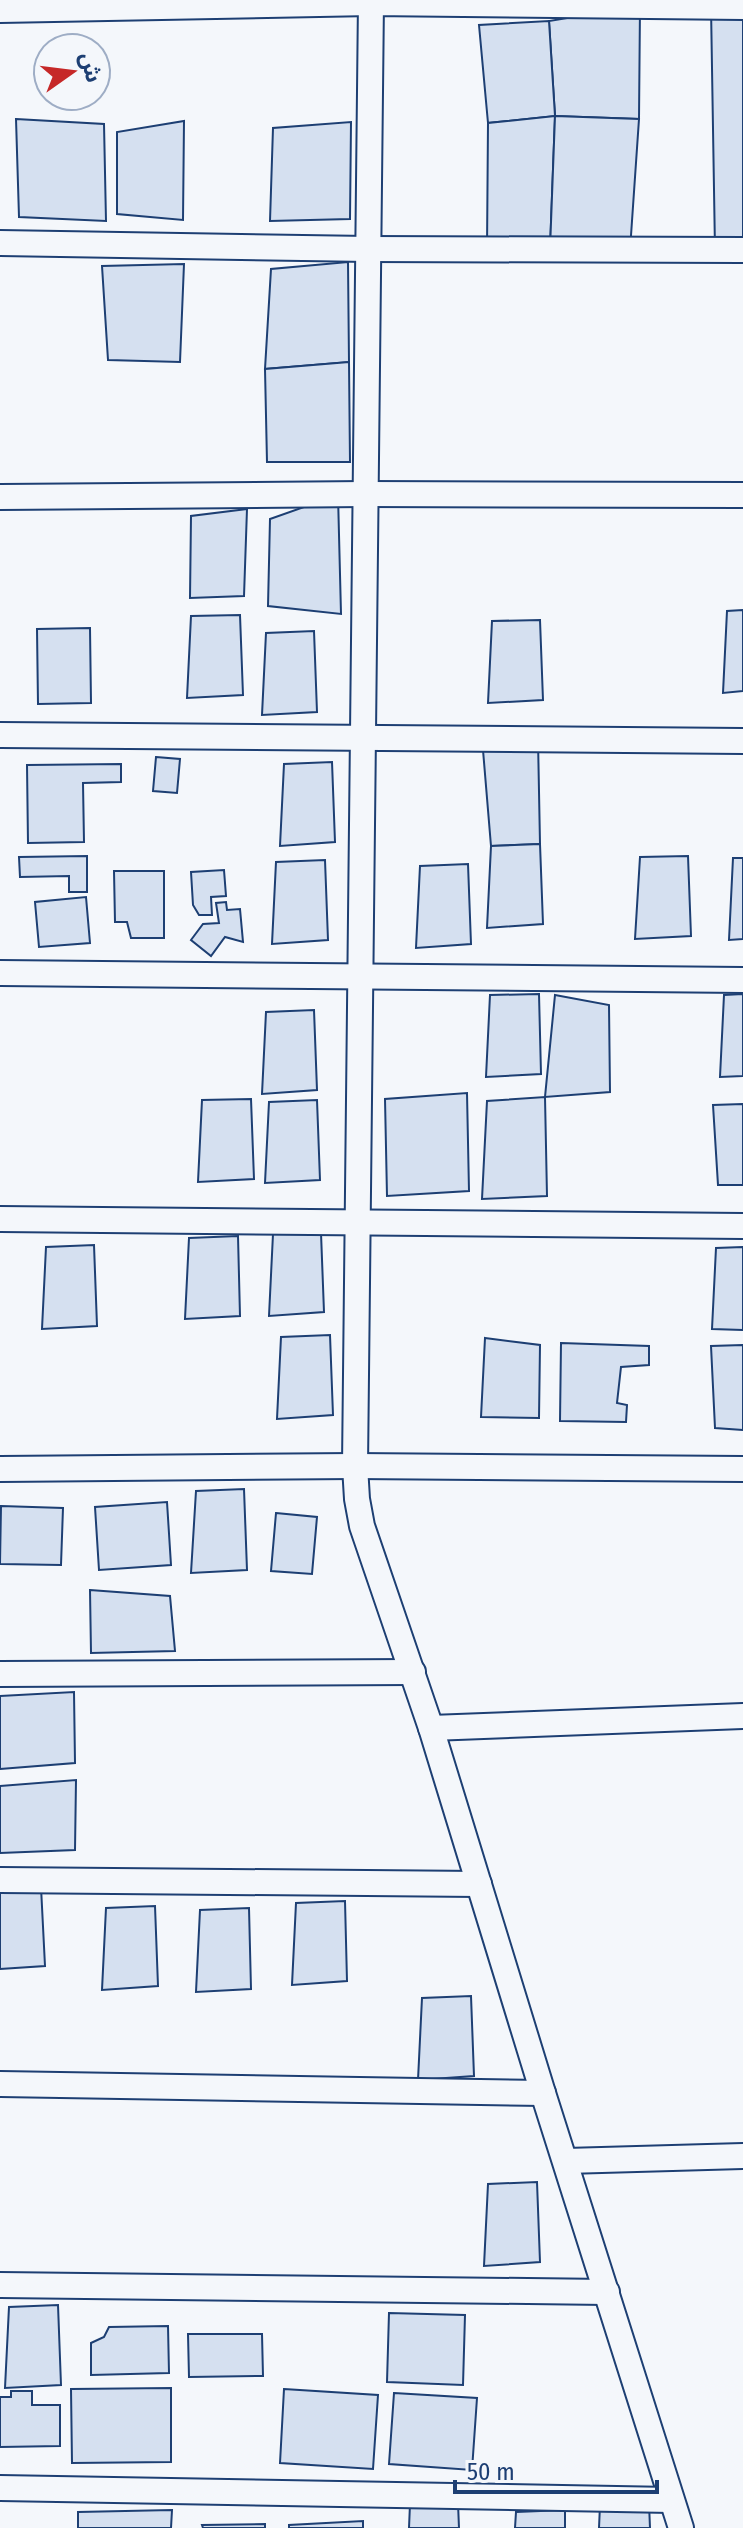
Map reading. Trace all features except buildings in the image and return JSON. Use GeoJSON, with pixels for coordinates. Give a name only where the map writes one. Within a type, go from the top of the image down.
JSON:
{"type":"FeatureCollection","features":[{"type":"Feature","properties":{"kind":"street"},"geometry":{"type":"LineString","coordinates":[[0,10],[371,2],[743,7]]}},
{"type":"Feature","properties":{"kind":"street"},"geometry":{"type":"LineString","coordinates":[[371,2],[357,1499],[362,1526],[431,1728],[681,2528]]}},
{"type":"Feature","properties":{"kind":"street"},"geometry":{"type":"LineString","coordinates":[[0,243],[368,249],[743,250]]}},
{"type":"Feature","properties":{"kind":"street"},"geometry":{"type":"LineString","coordinates":[[0,497],[743,495]]}},
{"type":"Feature","properties":{"kind":"street"},"geometry":{"type":"LineString","coordinates":[[0,735],[743,741]]}},
{"type":"Feature","properties":{"kind":"street"},"geometry":{"type":"LineString","coordinates":[[0,973],[743,980]]}},
{"type":"Feature","properties":{"kind":"street"},"geometry":{"type":"LineString","coordinates":[[0,1219],[743,1226]]}},
{"type":"Feature","properties":{"kind":"street"},"geometry":{"type":"LineString","coordinates":[[0,1469],[355,1466],[743,1469]]}},
{"type":"Feature","properties":{"kind":"street"},"geometry":{"type":"LineString","coordinates":[[0,1674],[413,1672]]}},
{"type":"Feature","properties":{"kind":"street"},"geometry":{"type":"LineString","coordinates":[[431,1728],[743,1716]]}},
{"type":"Feature","properties":{"kind":"street"},"geometry":{"type":"LineString","coordinates":[[0,1880],[479,1884]]}},
{"type":"Feature","properties":{"kind":"street"},"geometry":{"type":"LineString","coordinates":[[0,2084],[543,2093]]}},
{"type":"Feature","properties":{"kind":"street"},"geometry":{"type":"LineString","coordinates":[[566,2161],[743,2156]]}},
{"type":"Feature","properties":{"kind":"street"},"geometry":{"type":"LineString","coordinates":[[0,2285],[607,2292]]}},
{"type":"Feature","properties":{"kind":"street"},"geometry":{"type":"LineString","coordinates":[[0,2488],[671,2500]]}}]}
